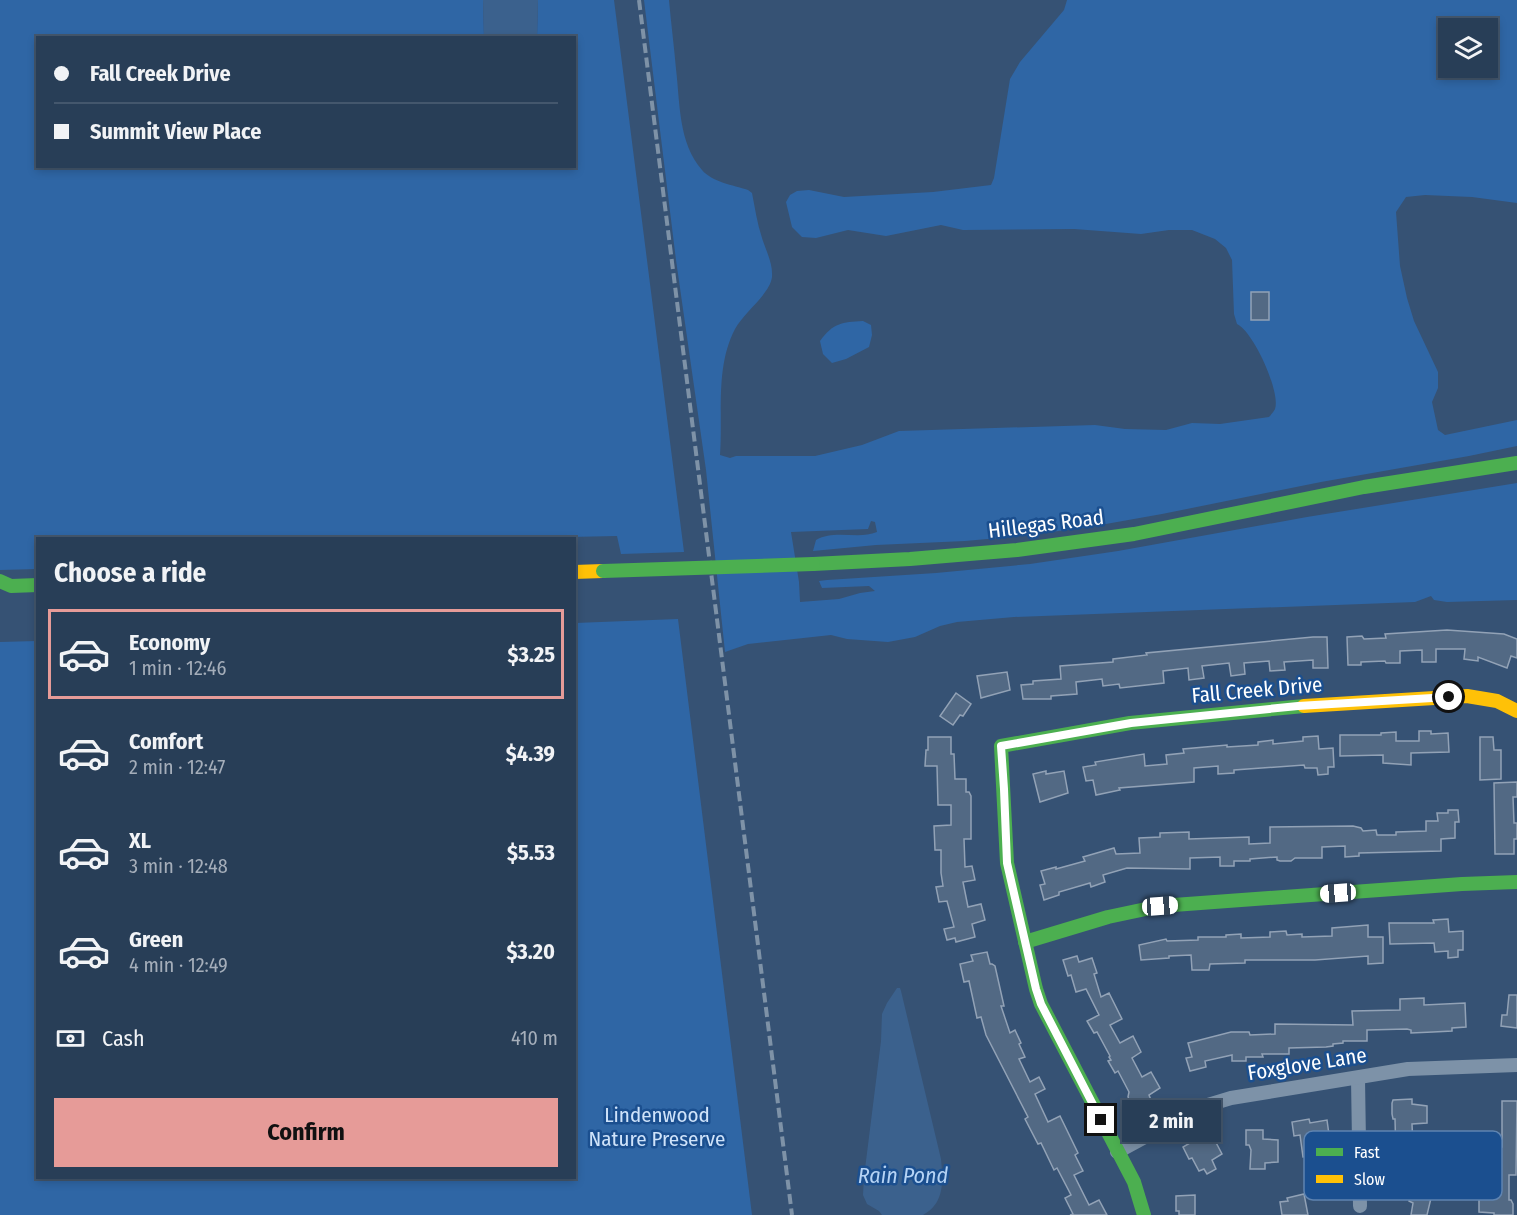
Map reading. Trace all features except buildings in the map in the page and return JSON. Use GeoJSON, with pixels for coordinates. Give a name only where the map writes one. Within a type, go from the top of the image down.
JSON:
{"type":"FeatureCollection","features":[{"type":"Feature","properties":{"kind":"street","name":"Hillegas Road"},"geometry":{"type":"LineString","coordinates":[[576,572],[813,564],[1017,550],[1134,534],[1364,487],[1517,463]]}},
{"type":"Feature","properties":{"kind":"street"},"geometry":{"type":"LineString","coordinates":[[4,586],[36,585]]}},
{"type":"Feature","properties":{"kind":"street","name":"Fall Creek Drive"},"geometry":{"type":"LineString","coordinates":[[1025,942],[1007,863],[1001,746],[1131,723],[1298,706],[1467,696],[1497,701],[1517,711]]}},
{"type":"Feature","properties":{"kind":"street"},"geometry":{"type":"LineString","coordinates":[[1144,1215],[1134,1182],[1041,1004],[1025,942],[1108,917],[1160,906],[1517,882]]}},
{"type":"Feature","properties":{"kind":"street","name":"Foxglove Lane"},"geometry":{"type":"LineString","coordinates":[[1117,1152],[1180,1117],[1214,1102],[1423,1067],[1517,1065]]}},
{"type":"Feature","properties":{"kind":"street"},"geometry":{"type":"LineString","coordinates":[[1358,1079],[1358,1131]]}},
{"type":"Feature","properties":{"kind":"street"},"geometry":{"type":"LineString","coordinates":[[1359,1200],[1359,1206]]}},
{"type":"Feature","properties":{"kind":"green space"},"geometry":{"type":"Polygon","coordinates":[[[0,0],[483,0],[484,36],[36,36],[36,168],[576,168],[576,36],[537,36],[538,0],[614,0],[684,552],[621,554],[617,536],[36,537],[36,569],[0,570],[0,0]]]}},
{"type":"Feature","properties":{"kind":"green space"},"geometry":{"type":"Polygon","coordinates":[[[644,0],[669,0],[680,108],[688,147],[706,174],[752,193],[771,267],[772,277],[767,290],[735,329],[725,359],[721,391],[720,455],[730,458],[736,456],[815,456],[862,445],[899,431],[1095,425],[1125,429],[1166,430],[1192,423],[1220,424],[1269,417],[1275,409],[1276,401],[1270,376],[1258,349],[1237,324],[1234,314],[1232,260],[1226,248],[1215,239],[1192,230],[1141,234],[1074,229],[963,230],[941,225],[886,236],[848,230],[816,238],[802,237],[792,227],[786,202],[790,195],[797,191],[809,190],[844,197],[933,192],[991,185],[1010,79],[1020,62],[1064,10],[1067,0],[1517,0],[1517,203],[1472,197],[1425,195],[1406,197],[1396,212],[1400,266],[1407,298],[1414,321],[1438,372],[1438,388],[1432,402],[1438,430],[1445,435],[1517,420],[1517,446],[1162,514],[1020,536],[813,551],[816,540],[823,537],[877,532],[875,522],[871,521],[868,529],[791,532],[800,602],[839,599],[875,591],[869,586],[822,588],[819,581],[1030,564],[1517,483],[1517,600],[1447,602],[1434,600],[1431,596],[1415,602],[1014,617],[957,622],[940,626],[915,637],[888,642],[847,639],[831,635],[748,644],[725,652],[706,470],[676,260],[644,0]]]}},
{"type":"Feature","properties":{"kind":"green space"},"geometry":{"type":"Polygon","coordinates":[[[863,321],[871,325],[872,335],[869,347],[846,359],[832,363],[823,354],[820,341],[829,330],[838,325],[863,321]]]}},
{"type":"Feature","properties":{"kind":"green space","name":"Lindenwood Nature Preserve"},"geometry":{"type":"Polygon","coordinates":[[[678,619],[752,1215],[0,1215],[0,642],[36,641],[36,1179],[576,1179],[576,623],[678,619]]]}},
{"type":"Feature","properties":{"kind":"water"},"geometry":{"type":"Polygon","coordinates":[[[483,0],[538,0],[537,36],[484,36],[483,0]]]}},
{"type":"Feature","properties":{"kind":"water","name":"Rain Pond"},"geometry":{"type":"Polygon","coordinates":[[[897,988],[901,991],[941,1159],[942,1183],[939,1198],[923,1215],[882,1215],[867,1204],[863,1195],[881,1041],[882,1014],[897,988]]]}},
{"type":"Feature","properties":{"kind":"railway"},"geometry":{"type":"LineString","coordinates":[[639,0],[792,1215]]}},
{"type":"Feature","properties":{"kind":"traffic: fast"},"geometry":{"type":"LineString","coordinates":[[813,564],[1017,550],[1134,534],[1364,487],[1517,463]]}},
{"type":"Feature","properties":{"kind":"traffic: fast"},"geometry":{"type":"LineString","coordinates":[[603,571],[813,564]]}},
{"type":"Feature","properties":{"kind":"traffic: fast"},"geometry":{"type":"LineString","coordinates":[[0,581],[11,586],[36,585]]}},
{"type":"Feature","properties":{"kind":"traffic: fast"},"geometry":{"type":"LineString","coordinates":[[1144,1215],[1134,1182],[1041,1004],[1036,989],[1007,863],[1001,746],[1130,723],[1304,706]]}},
{"type":"Feature","properties":{"kind":"traffic: fast"},"geometry":{"type":"LineString","coordinates":[[1025,942],[1108,917],[1160,906],[1517,882]]}},
{"type":"Feature","properties":{"kind":"traffic: slow"},"geometry":{"type":"LineString","coordinates":[[576,572],[603,571]]}},
{"type":"Feature","properties":{"kind":"traffic: slow"},"geometry":{"type":"LineString","coordinates":[[1304,706],[1467,696],[1497,701],[1517,711]]}},
{"type":"Feature","properties":{"kind":"route"},"geometry":{"type":"LineString","coordinates":[[1101,1120],[1041,1004],[1036,989],[1007,863],[1001,746],[1131,723],[1298,706],[1449,697]]}}]}
